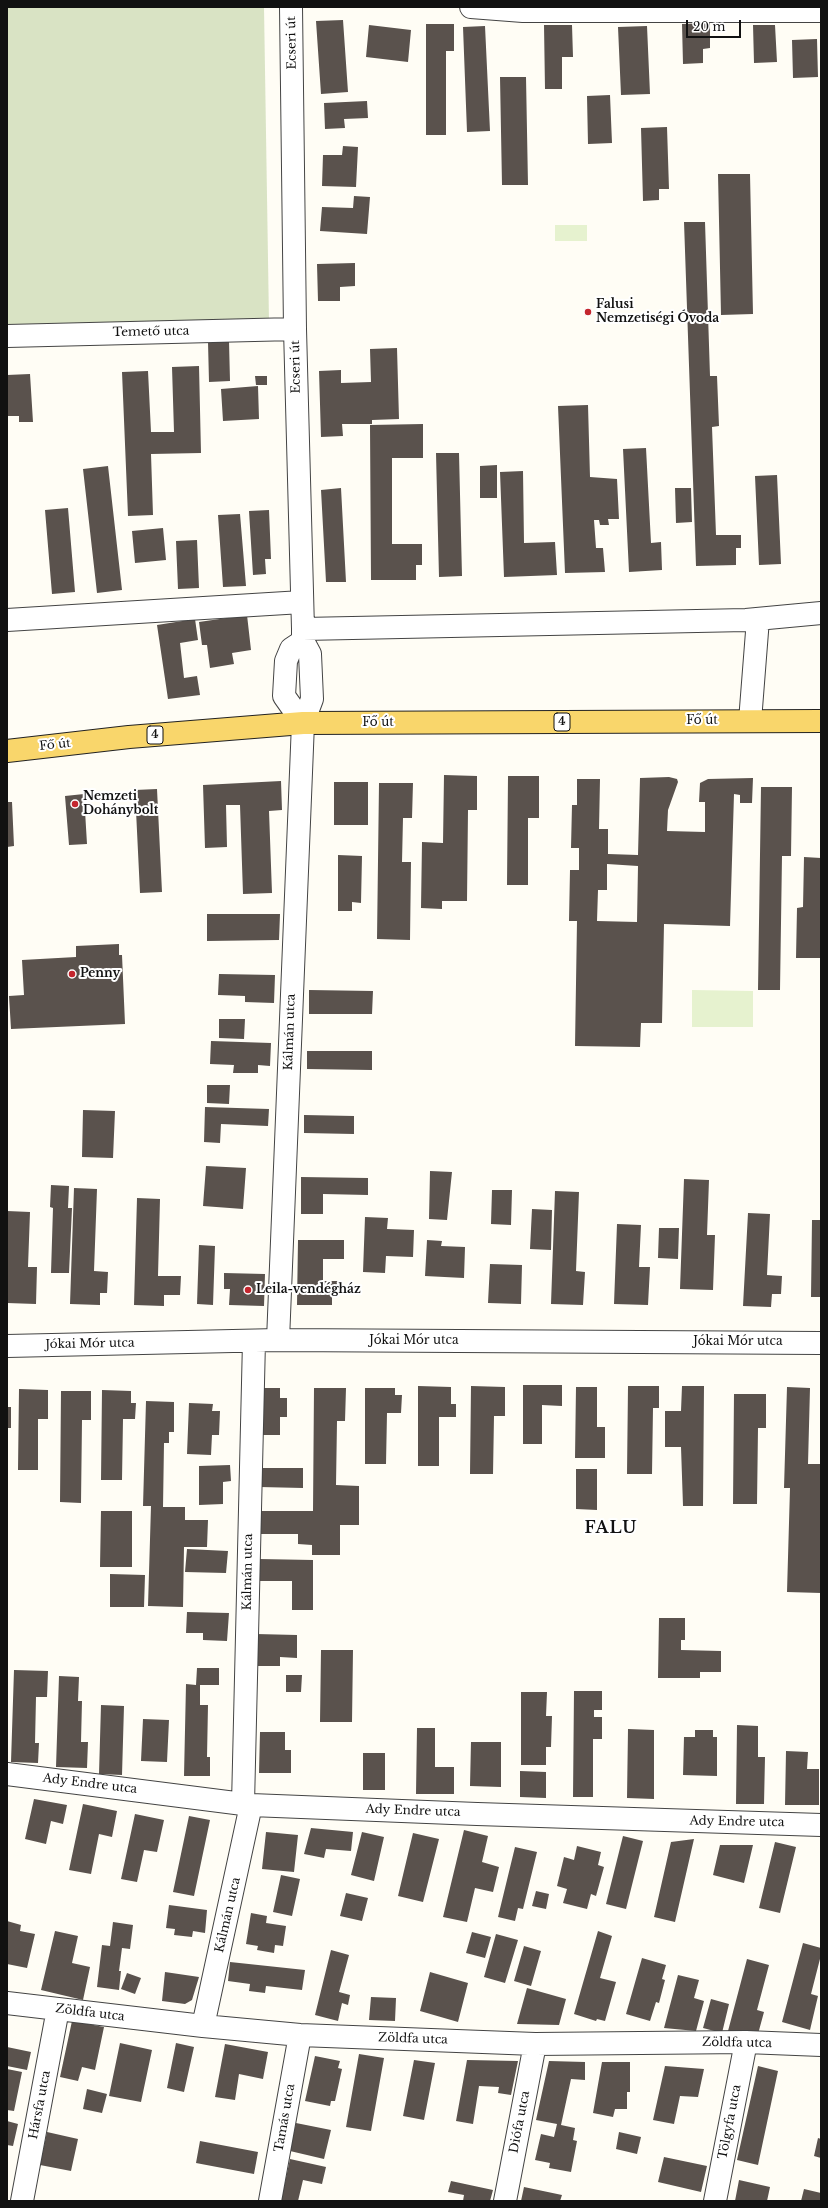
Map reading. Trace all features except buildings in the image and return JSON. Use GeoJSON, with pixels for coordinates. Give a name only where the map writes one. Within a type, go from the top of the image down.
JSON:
{"type":"FeatureCollection","features":[{"type":"Feature","properties":{"kind":"main road","name":"Fő út"},"geometry":{"type":"LineString","coordinates":[[7,751],[129,737],[303,723],[821,721]]}},
{"type":"Feature","properties":{"kind":"street","name":"Ecseri út"},"geometry":{"type":"LineString","coordinates":[[292,7],[295,329],[303,635]]}},
{"type":"Feature","properties":{"kind":"street"},"geometry":{"type":"LineString","coordinates":[[471,7],[523,11],[821,11]]}},
{"type":"Feature","properties":{"kind":"street","name":"Temető utca"},"geometry":{"type":"LineString","coordinates":[[7,336],[295,329]]}},
{"type":"Feature","properties":{"kind":"street"},"geometry":{"type":"LineString","coordinates":[[7,620],[302,602]]}},
{"type":"Feature","properties":{"kind":"street"},"geometry":{"type":"LineString","coordinates":[[303,723],[284,696],[286,661],[291,649],[303,635],[758,619],[821,613]]}},
{"type":"Feature","properties":{"kind":"street"},"geometry":{"type":"LineString","coordinates":[[750,721],[758,619]]}},
{"type":"Feature","properties":{"kind":"street","name":"Kálmán utca"},"geometry":{"type":"LineString","coordinates":[[278,1340],[303,723]]}},
{"type":"Feature","properties":{"kind":"street","name":"Jókai Mór utca"},"geometry":{"type":"LineString","coordinates":[[7,1346],[278,1340],[821,1343]]}},
{"type":"Feature","properties":{"kind":"street","name":"Kálmán utca"},"geometry":{"type":"LineString","coordinates":[[203,2026],[247,1804],[254,1341]]}},
{"type":"Feature","properties":{"kind":"street","name":"Ady Endre utca"},"geometry":{"type":"LineString","coordinates":[[7,1774],[247,1804],[485,1814],[821,1824]]}},
{"type":"Feature","properties":{"kind":"street","name":"Zöldfa utca"},"geometry":{"type":"LineString","coordinates":[[7,2003],[203,2026],[300,2035],[535,2044],[746,2042],[821,2045]]}},
{"type":"Feature","properties":{"kind":"street","name":"Hársfa utca"},"geometry":{"type":"LineString","coordinates":[[22,2201],[58,2009]]}},
{"type":"Feature","properties":{"kind":"street","name":"Tamás utca"},"geometry":{"type":"LineString","coordinates":[[270,2201],[300,2035]]}},
{"type":"Feature","properties":{"kind":"street","name":"Tölgyfa utca"},"geometry":{"type":"LineString","coordinates":[[715,2201],[746,2042]]}},
{"type":"Feature","properties":{"kind":"street","name":"Diófa utca"},"geometry":{"type":"LineString","coordinates":[[505,2201],[535,2044]]}},
{"type":"Feature","properties":{"kind":"green space"},"geometry":{"type":"Polygon","coordinates":[[[7,7],[264,7],[269,322],[7,327],[7,7]]]}},
{"type":"Feature","properties":{"kind":"green space"},"geometry":{"type":"Polygon","coordinates":[[[555,225],[587,225],[587,241],[555,241],[555,225]]]}},
{"type":"Feature","properties":{"kind":"green space"},"geometry":{"type":"Polygon","coordinates":[[[692,990],[753,991],[753,1027],[692,1027],[692,990]]]}},
{"type":"Feature","properties":{"kind":"place","name":"Falusi Nemzetiségi Óvoda"},"geometry":{"type":"Point","coordinates":[588,312]}},
{"type":"Feature","properties":{"kind":"place","name":"Nemzeti Dohánybolt"},"geometry":{"type":"Point","coordinates":[75,804]}},
{"type":"Feature","properties":{"kind":"place","name":"Penny"},"geometry":{"type":"Point","coordinates":[72,974]}},
{"type":"Feature","properties":{"kind":"place","name":"Leila-vendégház"},"geometry":{"type":"Point","coordinates":[248,1290]}},
{"type":"Feature","properties":{"kind":"district","name":"FALU"},"geometry":{"type":"Point","coordinates":[611,1528]}}]}
